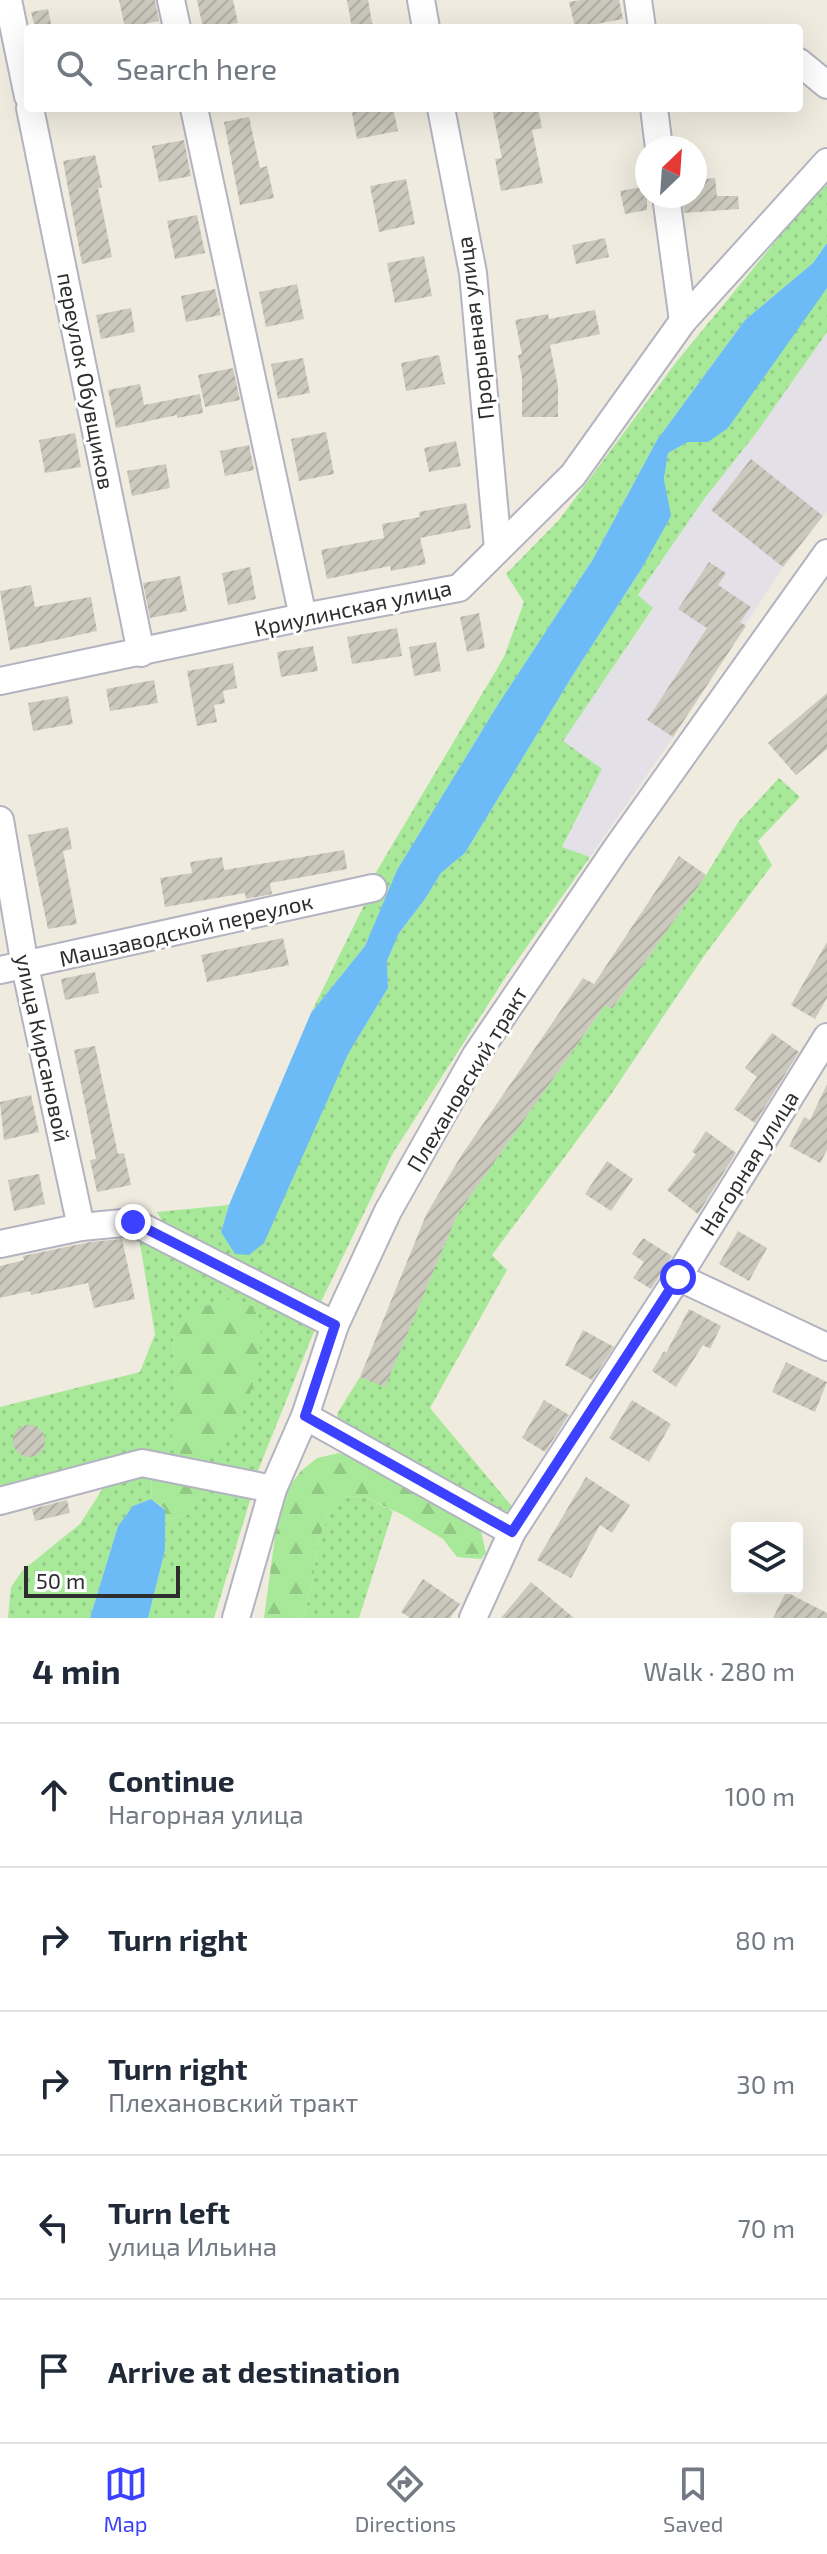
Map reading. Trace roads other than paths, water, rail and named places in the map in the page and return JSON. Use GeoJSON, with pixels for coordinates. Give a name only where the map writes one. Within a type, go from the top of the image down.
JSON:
{"type":"FeatureCollection","features":[{"type":"Feature","properties":{"kind":"street"},"geometry":{"type":"LineString","coordinates":[[8,0],[24,77]]}},
{"type":"Feature","properties":{"kind":"street"},"geometry":{"type":"LineString","coordinates":[[171,0],[176,24]]}},
{"type":"Feature","properties":{"kind":"street"},"geometry":{"type":"LineString","coordinates":[[421,0],[425,24]]}},
{"type":"Feature","properties":{"kind":"street"},"geometry":{"type":"LineString","coordinates":[[638,0],[641,24]]}},
{"type":"Feature","properties":{"kind":"street"},"geometry":{"type":"LineString","coordinates":[[803,65],[827,85]]}},
{"type":"Feature","properties":{"kind":"street","name":"переулок Обувщиков"},"geometry":{"type":"LineString","coordinates":[[31,112],[141,653]]}},
{"type":"Feature","properties":{"kind":"street"},"geometry":{"type":"LineString","coordinates":[[195,112],[303,617]]}},
{"type":"Feature","properties":{"kind":"street","name":"Прорывная улица"},"geometry":{"type":"LineString","coordinates":[[442,112],[473,273],[498,549]]}},
{"type":"Feature","properties":{"kind":"street"},"geometry":{"type":"LineString","coordinates":[[654,112],[658,136]]}},
{"type":"Feature","properties":{"kind":"street","name":"Криулинская улица"},"geometry":{"type":"LineString","coordinates":[[0,681],[303,617],[459,588],[573,475],[683,321],[827,162]]}},
{"type":"Feature","properties":{"kind":"street"},"geometry":{"type":"LineString","coordinates":[[668,208],[683,321]]}},
{"type":"Feature","properties":{"kind":"street","name":"Плехановский тракт"},"geometry":{"type":"LineString","coordinates":[[236,1618],[273,1489],[305,1416],[335,1325],[388,1211],[476,1055],[616,849],[827,553]]}},
{"type":"Feature","properties":{"kind":"street","name":"улица Кирсановой"},"geometry":{"type":"LineString","coordinates":[[0,820],[12,968],[81,1227]]}},
{"type":"Feature","properties":{"kind":"street","name":"Машзаводской переулок"},"geometry":{"type":"LineString","coordinates":[[12,968],[373,888]]}},
{"type":"Feature","properties":{"kind":"street","name":"Нагорная улица"},"geometry":{"type":"LineString","coordinates":[[473,1618],[512,1532],[678,1277],[827,1037]]}},
{"type":"Feature","properties":{"kind":"street"},"geometry":{"type":"LineString","coordinates":[[0,1244],[81,1227],[133,1222],[335,1325]]}},
{"type":"Feature","properties":{"kind":"street"},"geometry":{"type":"LineString","coordinates":[[678,1277],[827,1347]]}},
{"type":"Feature","properties":{"kind":"street"},"geometry":{"type":"LineString","coordinates":[[305,1416],[512,1532]]}},
{"type":"Feature","properties":{"kind":"street"},"geometry":{"type":"LineString","coordinates":[[0,1501],[142,1463],[273,1489]]}},
{"type":"Feature","properties":{"kind":"water"},"geometry":{"type":"Polygon","coordinates":[[[827,243],[827,288],[728,428],[708,442],[688,442],[668,453],[664,479],[671,516],[465,853],[441,873],[399,933],[387,961],[388,988],[348,1054],[264,1243],[249,1255],[235,1254],[221,1232],[229,1205],[311,1013],[365,946],[397,870],[497,706],[593,559],[657,440],[745,320],[813,263],[827,243]]]}},
{"type":"Feature","properties":{"kind":"water"},"geometry":{"type":"Polygon","coordinates":[[[151,1499],[165,1510],[165,1550],[148,1618],[90,1618],[118,1526],[133,1506],[151,1499]]]}}]}
